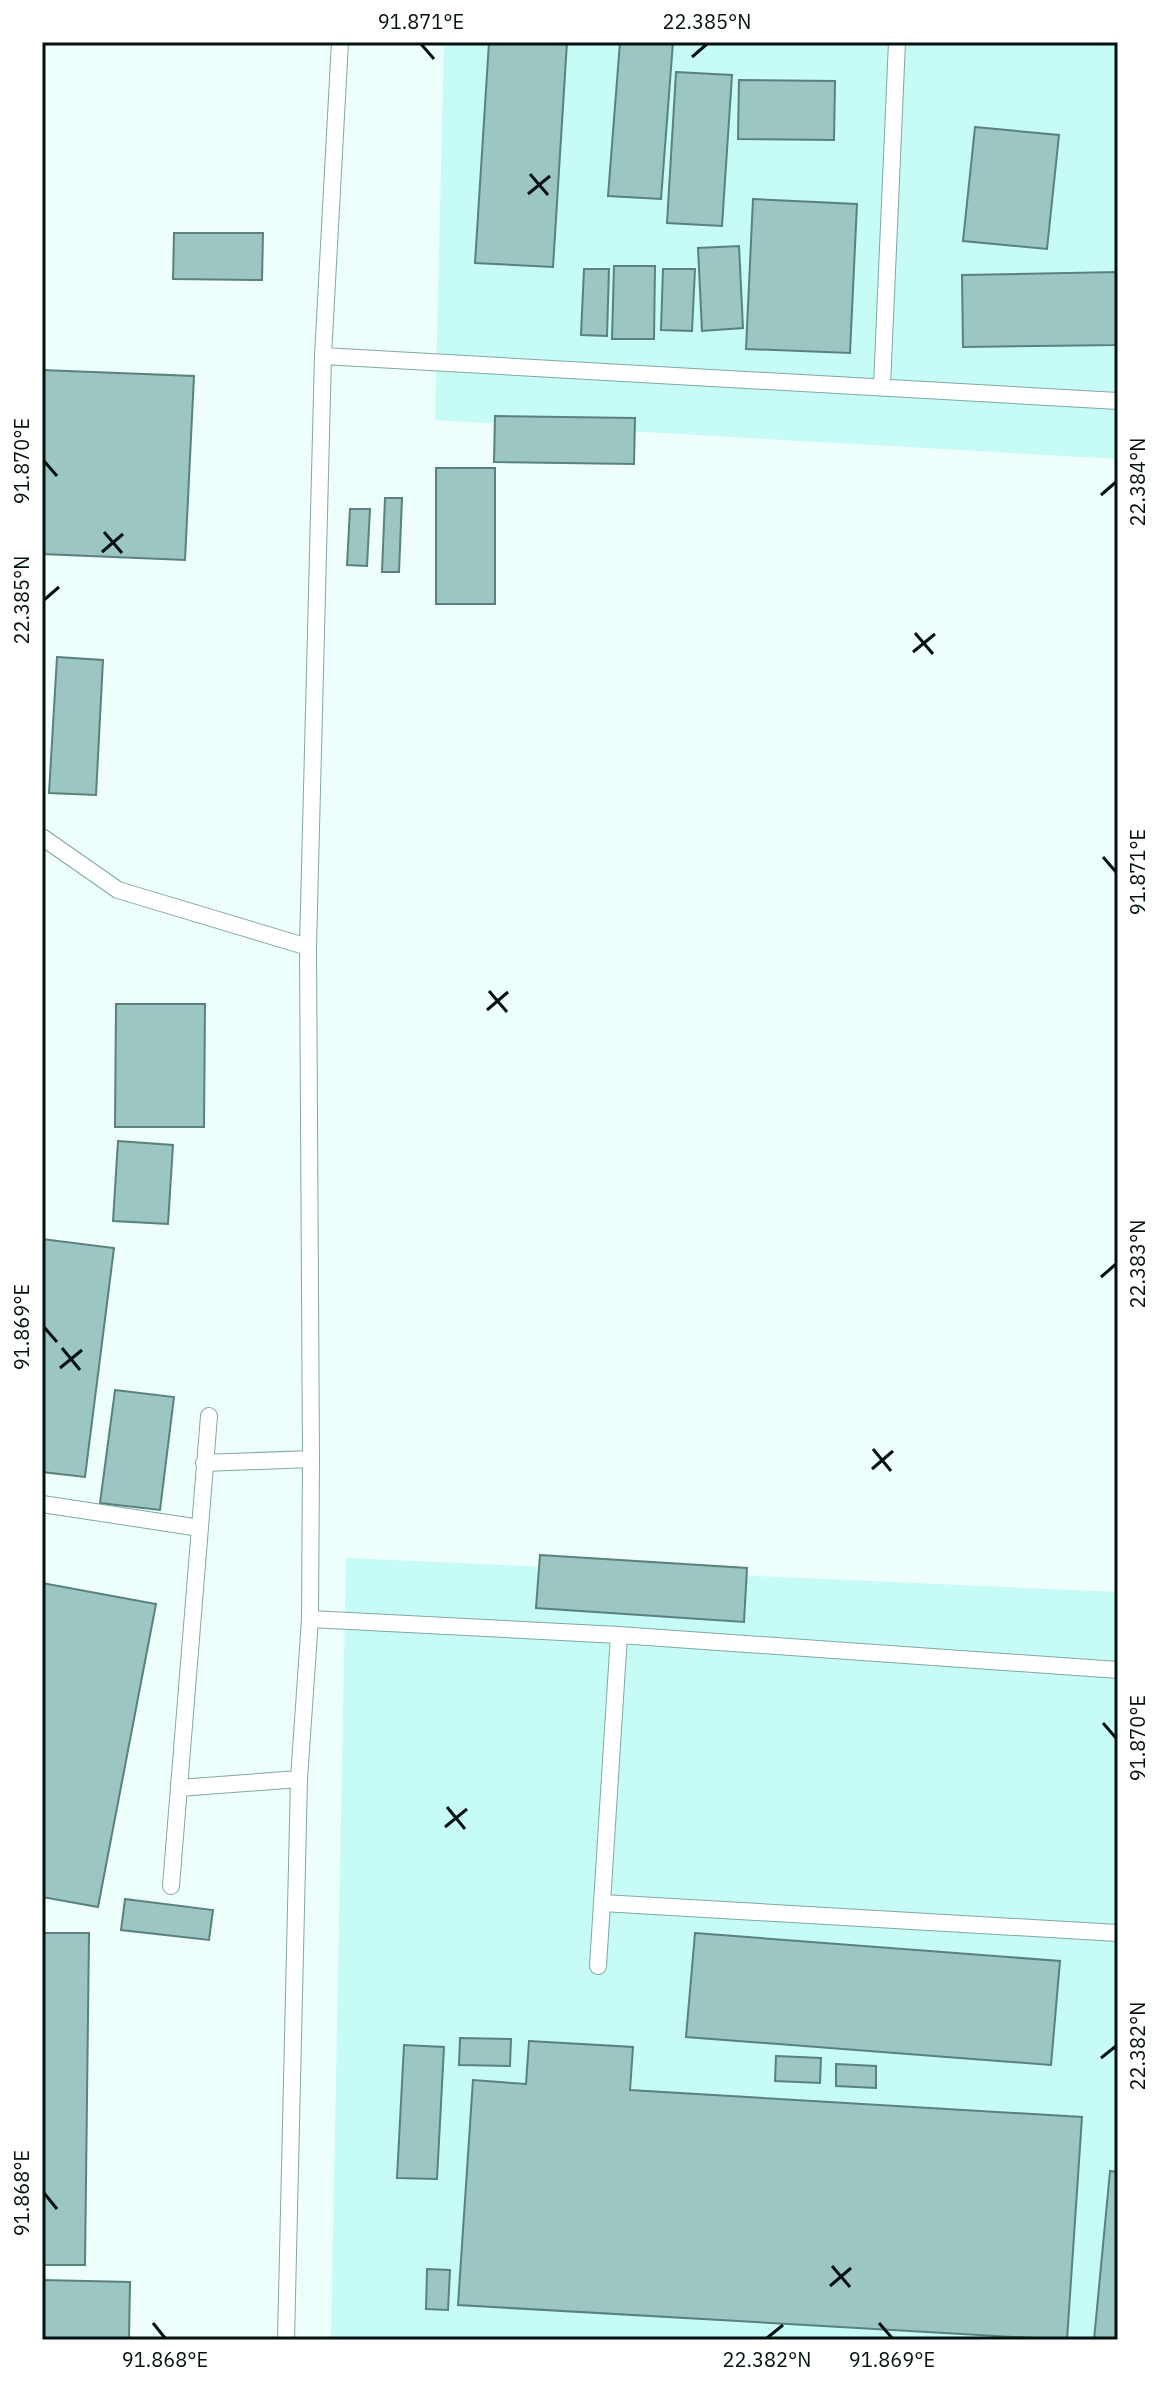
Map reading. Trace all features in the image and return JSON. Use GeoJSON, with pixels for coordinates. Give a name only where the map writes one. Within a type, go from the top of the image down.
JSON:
{"type":"FeatureCollection","features":[{"type":"Feature","properties":{"kind":"lane"},"geometry":{"type":"LineString","coordinates":[[286,2340],[299,1779],[310,1619],[308,947],[323,356],[340,42]]}},
{"type":"Feature","properties":{"kind":"lane"},"geometry":{"type":"LineString","coordinates":[[882,386],[897,42]]}},
{"type":"Feature","properties":{"kind":"lane"},"geometry":{"type":"LineString","coordinates":[[323,356],[1118,401]]}},
{"type":"Feature","properties":{"kind":"lane"},"geometry":{"type":"LineString","coordinates":[[42,837],[118,890],[308,947]]}},
{"type":"Feature","properties":{"kind":"lane"},"geometry":{"type":"LineString","coordinates":[[171,1886],[209,1416]]}},
{"type":"Feature","properties":{"kind":"lane"},"geometry":{"type":"LineString","coordinates":[[204,1463],[311,1459]]}},
{"type":"Feature","properties":{"kind":"lane"},"geometry":{"type":"LineString","coordinates":[[42,1504],[200,1528]]}},
{"type":"Feature","properties":{"kind":"lane"},"geometry":{"type":"LineString","coordinates":[[310,1619],[619,1635],[1118,1670]]}},
{"type":"Feature","properties":{"kind":"lane"},"geometry":{"type":"LineString","coordinates":[[598,1966],[619,1635]]}},
{"type":"Feature","properties":{"kind":"lane"},"geometry":{"type":"LineString","coordinates":[[179,1788],[299,1779]]}},
{"type":"Feature","properties":{"kind":"lane"},"geometry":{"type":"LineString","coordinates":[[603,1903],[1118,1933]]}},
{"type":"Feature","properties":{"kind":"shaded area"},"geometry":{"type":"Polygon","coordinates":[[[444,42],[1118,42],[1118,459],[435,420],[444,42]]]}},
{"type":"Feature","properties":{"kind":"shaded area"},"geometry":{"type":"Polygon","coordinates":[[[346,1558],[1118,1592],[1118,2340],[331,2340],[346,1558]]]}},
{"type":"Feature","properties":{"kind":"building"},"geometry":{"type":"Polygon","coordinates":[[[489,42],[567,42],[553,267],[475,263],[489,42]]]}},
{"type":"Feature","properties":{"kind":"building"},"geometry":{"type":"Polygon","coordinates":[[[620,42],[673,42],[661,199],[608,196],[620,42]]]}},
{"type":"Feature","properties":{"kind":"building"},"geometry":{"type":"Polygon","coordinates":[[[676,72],[732,75],[722,226],[667,223],[676,72]]]}},
{"type":"Feature","properties":{"kind":"building"},"geometry":{"type":"Polygon","coordinates":[[[739,80],[835,81],[834,140],[738,139],[739,80]]]}},
{"type":"Feature","properties":{"kind":"building"},"geometry":{"type":"Polygon","coordinates":[[[975,127],[1059,135],[1047,249],[963,241],[975,127]]]}},
{"type":"Feature","properties":{"kind":"building"},"geometry":{"type":"Polygon","coordinates":[[[753,199],[857,204],[850,353],[746,349],[753,199]]]}},
{"type":"Feature","properties":{"kind":"building"},"geometry":{"type":"Polygon","coordinates":[[[174,233],[263,233],[262,280],[173,279],[174,233]]]}},
{"type":"Feature","properties":{"kind":"building"},"geometry":{"type":"Polygon","coordinates":[[[739,246],[743,328],[702,331],[698,248],[739,246]]]}},
{"type":"Feature","properties":{"kind":"building"},"geometry":{"type":"Polygon","coordinates":[[[614,266],[655,266],[654,339],[612,339],[614,266]]]}},
{"type":"Feature","properties":{"kind":"building"},"geometry":{"type":"Polygon","coordinates":[[[584,269],[609,269],[607,336],[581,335],[584,269]]]}},
{"type":"Feature","properties":{"kind":"building"},"geometry":{"type":"Polygon","coordinates":[[[663,269],[695,269],[692,331],[661,330],[663,269]]]}},
{"type":"Feature","properties":{"kind":"building"},"geometry":{"type":"Polygon","coordinates":[[[1118,272],[1118,345],[963,347],[962,275],[1118,272]]]}},
{"type":"Feature","properties":{"kind":"building"},"geometry":{"type":"Polygon","coordinates":[[[42,370],[194,376],[185,560],[42,554],[42,370]]]}},
{"type":"Feature","properties":{"kind":"building"},"geometry":{"type":"Polygon","coordinates":[[[495,416],[635,418],[634,464],[494,462],[495,416]]]}},
{"type":"Feature","properties":{"kind":"building"},"geometry":{"type":"Polygon","coordinates":[[[436,468],[495,468],[495,604],[436,604],[436,468]]]}},
{"type":"Feature","properties":{"kind":"building"},"geometry":{"type":"Polygon","coordinates":[[[385,498],[402,498],[399,572],[382,572],[385,498]]]}},
{"type":"Feature","properties":{"kind":"building"},"geometry":{"type":"Polygon","coordinates":[[[350,509],[370,509],[367,566],[347,565],[350,509]]]}},
{"type":"Feature","properties":{"kind":"building"},"geometry":{"type":"Polygon","coordinates":[[[57,657],[103,660],[96,795],[49,793],[57,657]]]}},
{"type":"Feature","properties":{"kind":"building"},"geometry":{"type":"Polygon","coordinates":[[[116,1004],[205,1004],[204,1127],[115,1127],[116,1004]]]}},
{"type":"Feature","properties":{"kind":"building"},"geometry":{"type":"Polygon","coordinates":[[[118,1141],[173,1145],[168,1224],[113,1221],[118,1141]]]}},
{"type":"Feature","properties":{"kind":"building"},"geometry":{"type":"Polygon","coordinates":[[[42,1239],[114,1248],[85,1477],[42,1472],[42,1239]]]}},
{"type":"Feature","properties":{"kind":"building"},"geometry":{"type":"Polygon","coordinates":[[[115,1390],[174,1397],[160,1510],[100,1503],[115,1390]]]}},
{"type":"Feature","properties":{"kind":"building"},"geometry":{"type":"Polygon","coordinates":[[[540,1555],[747,1568],[744,1622],[536,1608],[540,1555]]]}},
{"type":"Feature","properties":{"kind":"building"},"geometry":{"type":"Polygon","coordinates":[[[42,1583],[156,1604],[98,1907],[42,1897],[42,1583]]]}},
{"type":"Feature","properties":{"kind":"building"},"geometry":{"type":"Polygon","coordinates":[[[125,1899],[213,1910],[209,1940],[121,1930],[125,1899]]]}},
{"type":"Feature","properties":{"kind":"building"},"geometry":{"type":"Polygon","coordinates":[[[42,1933],[89,1933],[85,2265],[42,2265],[42,1933]]]}},
{"type":"Feature","properties":{"kind":"building"},"geometry":{"type":"Polygon","coordinates":[[[695,1933],[1060,1961],[1051,2065],[686,2037],[695,1933]]]}},
{"type":"Feature","properties":{"kind":"building"},"geometry":{"type":"Polygon","coordinates":[[[460,2038],[511,2039],[510,2066],[459,2065],[460,2038]]]}},
{"type":"Feature","properties":{"kind":"building"},"geometry":{"type":"Polygon","coordinates":[[[529,2041],[633,2047],[630,2090],[1082,2117],[1067,2340],[458,2305],[473,2080],[526,2084],[529,2041]]]}},
{"type":"Feature","properties":{"kind":"building"},"geometry":{"type":"Polygon","coordinates":[[[404,2045],[444,2047],[437,2179],[397,2178],[404,2045]]]}},
{"type":"Feature","properties":{"kind":"building"},"geometry":{"type":"Polygon","coordinates":[[[776,2056],[821,2058],[820,2083],[775,2081],[776,2056]]]}},
{"type":"Feature","properties":{"kind":"building"},"geometry":{"type":"Polygon","coordinates":[[[836,2064],[876,2066],[876,2088],[836,2086],[836,2064]]]}},
{"type":"Feature","properties":{"kind":"building"},"geometry":{"type":"Polygon","coordinates":[[[1110,2171],[1118,2172],[1118,2340],[1094,2340],[1110,2171]]]}},
{"type":"Feature","properties":{"kind":"building"},"geometry":{"type":"Polygon","coordinates":[[[427,2269],[450,2270],[448,2310],[426,2309],[427,2269]]]}},
{"type":"Feature","properties":{"kind":"building"},"geometry":{"type":"Polygon","coordinates":[[[42,2280],[130,2282],[129,2340],[42,2340],[42,2280]]]}}]}
